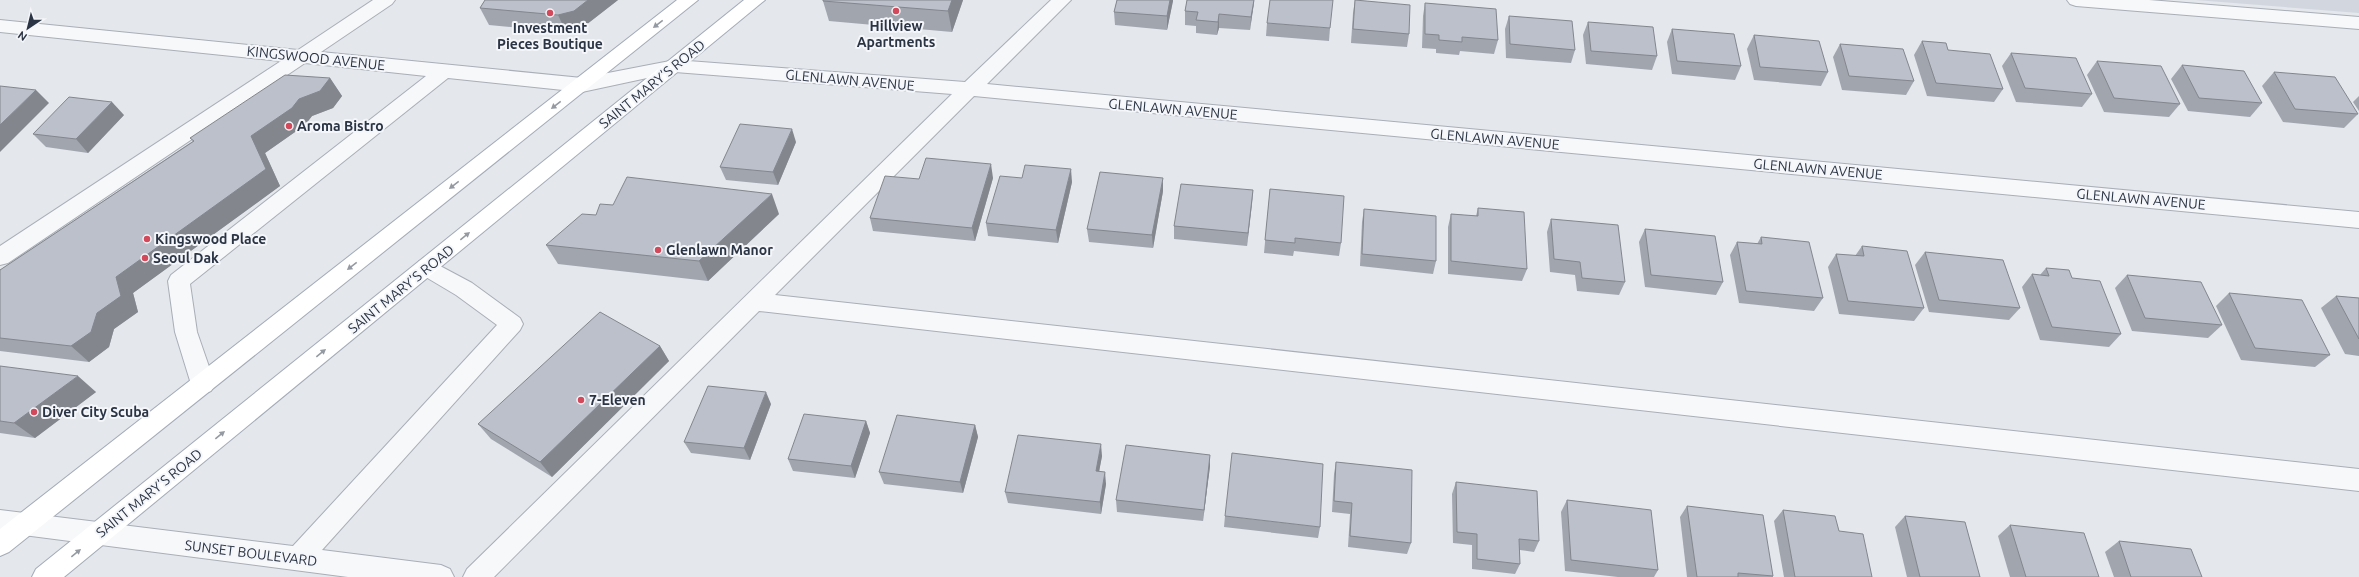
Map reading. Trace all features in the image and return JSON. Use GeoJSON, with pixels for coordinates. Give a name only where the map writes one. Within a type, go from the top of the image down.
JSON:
{"type":"FeatureCollection","features":[{"type":"Feature","properties":{"kind":"main road"},"geometry":{"type":"LineString","coordinates":[[0,544],[689,0]]}},
{"type":"Feature","properties":{"kind":"main road","name":"SAINT MARY’S ROAD"},"geometry":{"type":"LineString","coordinates":[[45,577],[756,0]]}},
{"type":"Feature","properties":{"kind":"street"},"geometry":{"type":"LineString","coordinates":[[0,257],[10,241],[303,55],[386,0]]}},
{"type":"Feature","properties":{"kind":"street"},"geometry":{"type":"LineString","coordinates":[[476,577],[757,302],[968,89],[1062,0]]}},
{"type":"Feature","properties":{"kind":"street"},"geometry":{"type":"LineString","coordinates":[[2076,0],[2359,23]]}},
{"type":"Feature","properties":{"kind":"street","name":"KINGSWOOD AVENUE"},"geometry":{"type":"LineString","coordinates":[[0,26],[303,55],[443,72],[582,85],[632,74]]}},
{"type":"Feature","properties":{"kind":"street","name":"GLENLAWN AVENUE"},"geometry":{"type":"LineString","coordinates":[[632,74],[675,66],[968,89],[2359,220]]}},
{"type":"Feature","properties":{"kind":"street"},"geometry":{"type":"LineString","coordinates":[[203,384],[186,332],[179,281],[443,72]]}},
{"type":"Feature","properties":{"kind":"street"},"geometry":{"type":"LineString","coordinates":[[298,560],[512,324],[464,290],[427,267]]}},
{"type":"Feature","properties":{"kind":"street"},"geometry":{"type":"LineString","coordinates":[[757,302],[2359,480]]}},
{"type":"Feature","properties":{"kind":"street","name":"SUNSET BOULEVARD"},"geometry":{"type":"LineString","coordinates":[[0,521],[441,577]]}},
{"type":"Feature","properties":{"kind":"shaded area"},"geometry":{"type":"Polygon","coordinates":[[[2196,0],[2359,0],[2359,13],[2196,0]]]}},
{"type":"Feature","properties":{"kind":"building"},"geometry":{"type":"Polygon","coordinates":[[[485,0],[588,0],[574,11],[558,15],[480,8],[485,0]]]}},
{"type":"Feature","properties":{"kind":"building"},"geometry":{"type":"Polygon","coordinates":[[[823,0],[952,0],[948,11],[823,0]]]}},
{"type":"Feature","properties":{"kind":"building"},"geometry":{"type":"Polygon","coordinates":[[[1117,0],[1170,0],[1167,16],[1114,12],[1117,0]]]}},
{"type":"Feature","properties":{"kind":"building"},"geometry":{"type":"Polygon","coordinates":[[[1187,0],[1254,0],[1251,17],[1219,14],[1218,22],[1196,20],[1198,12],[1185,11],[1187,0]]]}},
{"type":"Feature","properties":{"kind":"building"},"geometry":{"type":"Polygon","coordinates":[[[1270,0],[1333,0],[1330,28],[1267,23],[1270,0]]]}},
{"type":"Feature","properties":{"kind":"building"},"geometry":{"type":"Polygon","coordinates":[[[1355,0],[1410,5],[1409,34],[1353,29],[1355,0]]]}},
{"type":"Feature","properties":{"kind":"building"},"geometry":{"type":"Polygon","coordinates":[[[1425,3],[1496,9],[1498,40],[1462,37],[1462,42],[1439,40],[1439,35],[1425,34],[1425,3]]]}},
{"type":"Feature","properties":{"kind":"building"},"geometry":{"type":"Polygon","coordinates":[[[1509,16],[1572,21],[1575,50],[1510,44],[1509,16]]]}},
{"type":"Feature","properties":{"kind":"building"},"geometry":{"type":"Polygon","coordinates":[[[1588,22],[1653,27],[1657,56],[1591,51],[1588,22]]]}},
{"type":"Feature","properties":{"kind":"building"},"geometry":{"type":"Polygon","coordinates":[[[1672,29],[1734,34],[1741,66],[1677,61],[1672,29]]]}},
{"type":"Feature","properties":{"kind":"building"},"geometry":{"type":"Polygon","coordinates":[[[1754,35],[1819,41],[1828,72],[1760,67],[1754,35]]]}},
{"type":"Feature","properties":{"kind":"building"},"geometry":{"type":"Polygon","coordinates":[[[1922,41],[1946,43],[1948,50],[1990,54],[2003,89],[1936,83],[1922,41]]]}},
{"type":"Feature","properties":{"kind":"building"},"geometry":{"type":"Polygon","coordinates":[[[1840,44],[1903,49],[1914,81],[1849,76],[1840,44]]]}},
{"type":"Feature","properties":{"kind":"building"},"geometry":{"type":"Polygon","coordinates":[[[2011,53],[2076,58],[2092,94],[2025,88],[2011,53]]]}},
{"type":"Feature","properties":{"kind":"building"},"geometry":{"type":"Polygon","coordinates":[[[2097,61],[2161,66],[2180,104],[2114,98],[2097,61]]]}},
{"type":"Feature","properties":{"kind":"building"},"geometry":{"type":"Polygon","coordinates":[[[2182,65],[2244,71],[2262,103],[2199,98],[2182,65]]]}},
{"type":"Feature","properties":{"kind":"building"},"geometry":{"type":"Polygon","coordinates":[[[2274,72],[2335,77],[2358,114],[2295,109],[2274,72]]]}},
{"type":"Feature","properties":{"kind":"building","name":"Kingswood Place"},"geometry":{"type":"Polygon","coordinates":[[[285,75],[330,78],[320,91],[299,99],[292,108],[251,136],[266,169],[116,277],[121,296],[97,313],[91,332],[71,346],[0,338],[0,270],[194,141],[190,138],[285,75]]]}},
{"type":"Feature","properties":{"kind":"building"},"geometry":{"type":"Polygon","coordinates":[[[0,86],[36,90],[0,125],[0,86]]]}},
{"type":"Feature","properties":{"kind":"building"},"geometry":{"type":"Polygon","coordinates":[[[69,97],[112,102],[76,139],[33,134],[69,97]]]}},
{"type":"Feature","properties":{"kind":"building"},"geometry":{"type":"Polygon","coordinates":[[[740,124],[792,129],[773,172],[720,167],[740,124]]]}},
{"type":"Feature","properties":{"kind":"building"},"geometry":{"type":"Polygon","coordinates":[[[926,158],[991,164],[972,228],[870,218],[885,176],[919,179],[926,158]]]}},
{"type":"Feature","properties":{"kind":"building"},"geometry":{"type":"Polygon","coordinates":[[[1025,165],[1071,169],[1056,230],[986,223],[1000,176],[1022,178],[1025,165]]]}},
{"type":"Feature","properties":{"kind":"building"},"geometry":{"type":"Polygon","coordinates":[[[1100,172],[1163,178],[1152,235],[1087,229],[1100,172]]]}},
{"type":"Feature","properties":{"kind":"building"},"geometry":{"type":"Polygon","coordinates":[[[627,177],[772,194],[699,261],[546,245],[582,214],[596,215],[600,204],[613,205],[627,177]]]}},
{"type":"Feature","properties":{"kind":"building"},"geometry":{"type":"Polygon","coordinates":[[[1181,184],[1253,190],[1248,233],[1174,226],[1181,184]]]}},
{"type":"Feature","properties":{"kind":"building"},"geometry":{"type":"Polygon","coordinates":[[[1270,189],[1344,196],[1341,243],[1295,238],[1295,243],[1265,240],[1270,189]]]}},
{"type":"Feature","properties":{"kind":"building"},"geometry":{"type":"Polygon","coordinates":[[[1478,208],[1524,212],[1527,269],[1451,261],[1451,214],[1478,216],[1478,208]]]}},
{"type":"Feature","properties":{"kind":"building"},"geometry":{"type":"Polygon","coordinates":[[[1364,209],[1436,216],[1436,261],[1362,254],[1364,209]]]}},
{"type":"Feature","properties":{"kind":"building"},"geometry":{"type":"Polygon","coordinates":[[[1551,219],[1618,225],[1625,282],[1582,278],[1580,262],[1554,259],[1551,219]]]}},
{"type":"Feature","properties":{"kind":"building"},"geometry":{"type":"Polygon","coordinates":[[[1645,229],[1715,236],[1723,282],[1651,275],[1645,229]]]}},
{"type":"Feature","properties":{"kind":"building"},"geometry":{"type":"Polygon","coordinates":[[[1761,237],[1809,242],[1823,298],[1746,291],[1737,242],[1762,244],[1761,237]]]}},
{"type":"Feature","properties":{"kind":"building"},"geometry":{"type":"Polygon","coordinates":[[[1862,246],[1907,251],[1924,308],[1848,301],[1836,254],[1864,256],[1862,246]]]}},
{"type":"Feature","properties":{"kind":"building"},"geometry":{"type":"Polygon","coordinates":[[[1925,252],[2003,260],[2020,308],[1939,300],[1925,252]]]}},
{"type":"Feature","properties":{"kind":"building"},"geometry":{"type":"Polygon","coordinates":[[[2046,268],[2069,270],[2072,278],[2100,281],[2121,334],[2052,327],[2032,274],[2049,276],[2046,268]]]}},
{"type":"Feature","properties":{"kind":"building"},"geometry":{"type":"Polygon","coordinates":[[[2127,275],[2201,282],[2222,325],[2145,318],[2127,275]]]}},
{"type":"Feature","properties":{"kind":"building"},"geometry":{"type":"Polygon","coordinates":[[[2229,293],[2302,300],[2330,355],[2255,348],[2229,293]]]}},
{"type":"Feature","properties":{"kind":"building"},"geometry":{"type":"Polygon","coordinates":[[[2336,296],[2359,298],[2359,339],[2336,296]]]}},
{"type":"Feature","properties":{"kind":"building","name":"7-Eleven"},"geometry":{"type":"Polygon","coordinates":[[[600,312],[660,346],[540,462],[478,424],[600,312]]]}},
{"type":"Feature","properties":{"kind":"building"},"geometry":{"type":"Polygon","coordinates":[[[0,366],[78,376],[14,423],[0,421],[0,366]]]}},
{"type":"Feature","properties":{"kind":"building"},"geometry":{"type":"Polygon","coordinates":[[[708,386],[766,392],[744,448],[684,442],[708,386]]]}},
{"type":"Feature","properties":{"kind":"building"},"geometry":{"type":"Polygon","coordinates":[[[804,414],[866,421],[851,466],[788,459],[804,414]]]}},
{"type":"Feature","properties":{"kind":"building"},"geometry":{"type":"Polygon","coordinates":[[[897,415],[975,425],[960,482],[879,472],[897,415]]]}},
{"type":"Feature","properties":{"kind":"building"},"geometry":{"type":"Polygon","coordinates":[[[1018,435],[1101,444],[1096,471],[1105,472],[1100,502],[1005,492],[1018,435]]]}},
{"type":"Feature","properties":{"kind":"building"},"geometry":{"type":"Polygon","coordinates":[[[1126,445],[1210,455],[1204,510],[1116,500],[1126,445]]]}},
{"type":"Feature","properties":{"kind":"building"},"geometry":{"type":"Polygon","coordinates":[[[1232,453],[1323,464],[1320,527],[1225,516],[1232,453]]]}},
{"type":"Feature","properties":{"kind":"building"},"geometry":{"type":"Polygon","coordinates":[[[1336,462],[1412,470],[1411,543],[1350,536],[1352,503],[1334,501],[1336,462]]]}},
{"type":"Feature","properties":{"kind":"building"},"geometry":{"type":"Polygon","coordinates":[[[1456,482],[1537,491],[1539,541],[1519,539],[1520,564],[1477,559],[1477,534],[1457,532],[1456,482]]]}},
{"type":"Feature","properties":{"kind":"building"},"geometry":{"type":"Polygon","coordinates":[[[1567,500],[1651,510],[1658,570],[1571,560],[1567,500]]]}},
{"type":"Feature","properties":{"kind":"building"},"geometry":{"type":"Polygon","coordinates":[[[1687,506],[1763,515],[1773,576],[1738,573],[1738,577],[1697,577],[1687,506]]]}},
{"type":"Feature","properties":{"kind":"building"},"geometry":{"type":"Polygon","coordinates":[[[1783,510],[1835,516],[1839,531],[1863,534],[1872,577],[1795,577],[1783,510]]]}},
{"type":"Feature","properties":{"kind":"building"},"geometry":{"type":"Polygon","coordinates":[[[1905,516],[1965,522],[1980,577],[1920,577],[1905,516]]]}},
{"type":"Feature","properties":{"kind":"building"},"geometry":{"type":"Polygon","coordinates":[[[2010,525],[2084,533],[2099,577],[2026,577],[2010,525]]]}},
{"type":"Feature","properties":{"kind":"building"},"geometry":{"type":"Polygon","coordinates":[[[2119,541],[2191,549],[2202,577],[2131,577],[2119,541]]]}},
{"type":"Feature","properties":{"kind":"place","name":"Hillview Apartments"},"geometry":{"type":"Point","coordinates":[896,11]}},
{"type":"Feature","properties":{"kind":"place","name":"Investment Pieces Boutique"},"geometry":{"type":"Point","coordinates":[550,13]}},
{"type":"Feature","properties":{"kind":"place","name":"Aroma Bistro"},"geometry":{"type":"Point","coordinates":[289,126]}},
{"type":"Feature","properties":{"kind":"place","name":"Kingswood Place"},"geometry":{"type":"Point","coordinates":[147,239]}},
{"type":"Feature","properties":{"kind":"place","name":"Glenlawn Manor"},"geometry":{"type":"Point","coordinates":[658,250]}},
{"type":"Feature","properties":{"kind":"place","name":"Seoul Dak"},"geometry":{"type":"Point","coordinates":[145,258]}},
{"type":"Feature","properties":{"kind":"place","name":"7-Eleven"},"geometry":{"type":"Point","coordinates":[581,400]}},
{"type":"Feature","properties":{"kind":"place","name":"Diver City Scuba"},"geometry":{"type":"Point","coordinates":[34,412]}}]}
